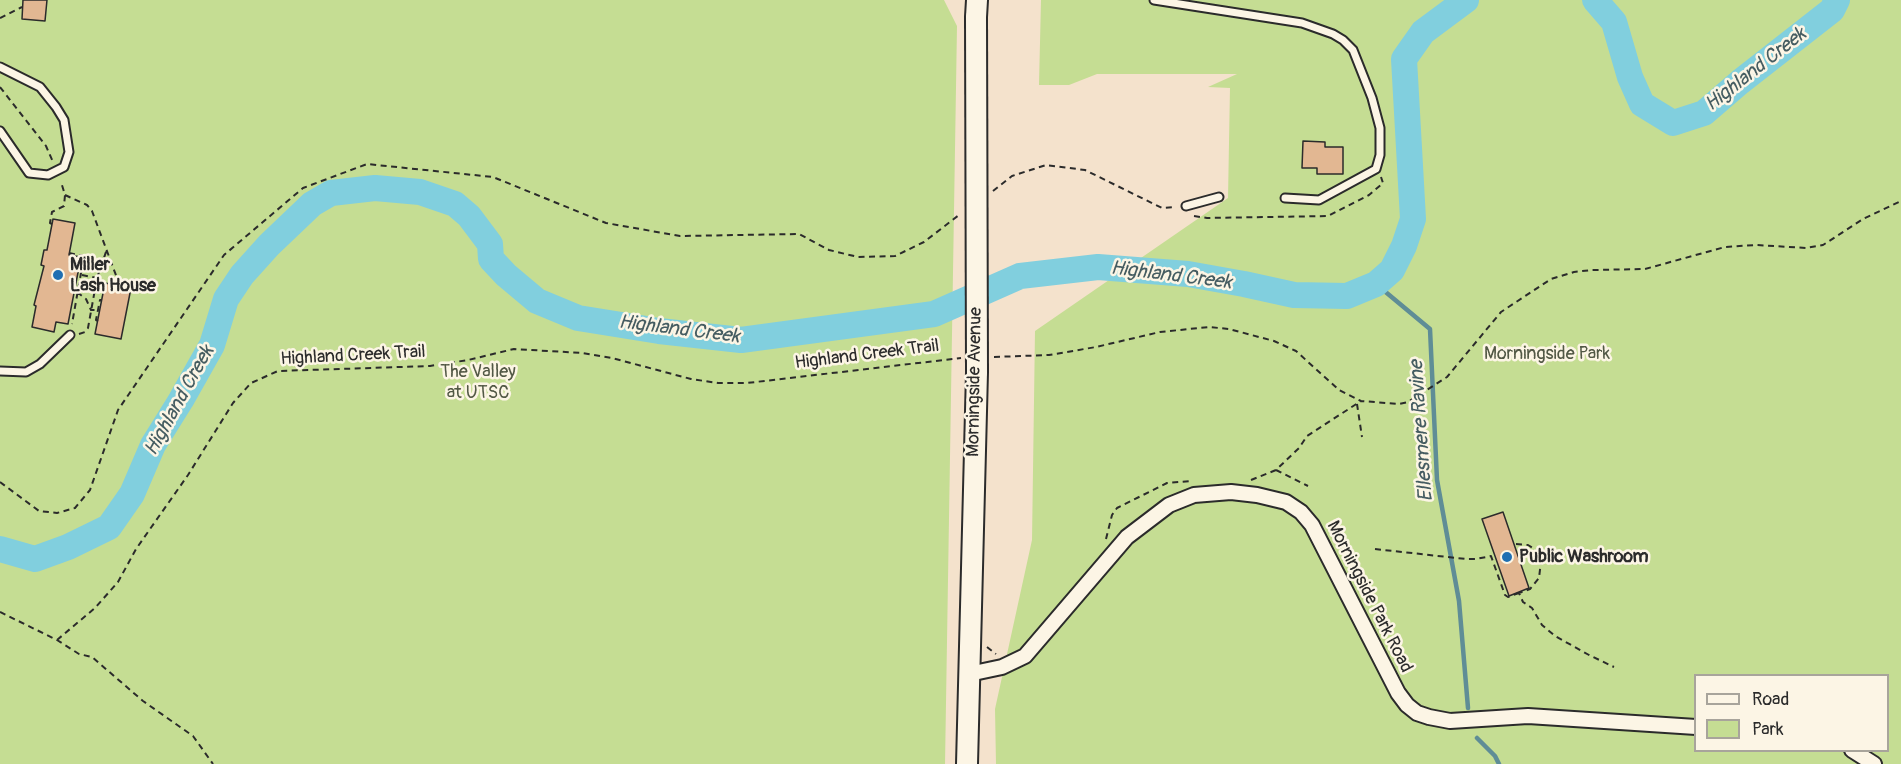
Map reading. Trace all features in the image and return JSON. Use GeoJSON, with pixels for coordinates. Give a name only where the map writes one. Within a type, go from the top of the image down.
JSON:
{"type":"FeatureCollection","features":[{"type":"Feature","properties":{"kind":"main road","name":"Morningside Avenue"},"geometry":{"type":"LineString","coordinates":[[967,764],[976,9]]}},
{"type":"Feature","properties":{"kind":"street","name":"Morningside Park Road"},"geometry":{"type":"LineString","coordinates":[[969,674],[1002,667],[1025,656],[1127,537],[1169,505],[1207,492],[1231,492],[1266,496],[1286,502],[1301,512],[1312,525],[1398,693],[1417,713],[1450,721],[1528,716],[1694,727]]}},
{"type":"Feature","properties":{"kind":"street"},"geometry":{"type":"LineString","coordinates":[[1855,752],[1874,764]]}},
{"type":"Feature","properties":{"kind":"lane"},"geometry":{"type":"LineString","coordinates":[[1154,0],[1302,23],[1333,34],[1353,50],[1372,98],[1380,128],[1380,155],[1376,169],[1319,200],[1285,198]]}},
{"type":"Feature","properties":{"kind":"lane"},"geometry":{"type":"LineString","coordinates":[[0,67],[40,87],[64,120],[69,152],[64,167],[48,174],[29,173],[0,131]]}},
{"type":"Feature","properties":{"kind":"lane"},"geometry":{"type":"LineString","coordinates":[[1186,206],[1219,197]]}},
{"type":"Feature","properties":{"kind":"lane"},"geometry":{"type":"LineString","coordinates":[[0,371],[26,372],[40,364],[70,335]]}},
{"type":"Feature","properties":{"kind":"path"},"geometry":{"type":"LineString","coordinates":[[0,18],[22,7]]}},
{"type":"Feature","properties":{"kind":"path"},"geometry":{"type":"LineString","coordinates":[[0,87],[46,146],[57,170],[65,195],[63,208],[52,212],[50,224],[52,224]]}},
{"type":"Feature","properties":{"kind":"path"},"geometry":{"type":"LineString","coordinates":[[0,482],[39,511],[57,513],[75,508],[90,490],[118,410],[224,255],[303,188],[367,164],[493,177],[606,223],[680,236],[798,234],[829,250],[858,257],[895,256],[924,242],[959,215]]}},
{"type":"Feature","properties":{"kind":"path"},"geometry":{"type":"LineString","coordinates":[[986,196],[1012,176],[1046,165],[1085,170],[1162,208],[1186,206]]}},
{"type":"Feature","properties":{"kind":"path"},"geometry":{"type":"LineString","coordinates":[[65,195],[90,207],[120,286]]}},
{"type":"Feature","properties":{"kind":"path"},"geometry":{"type":"LineString","coordinates":[[992,357],[1049,355],[1160,332],[1209,327],[1229,329],[1274,340],[1296,351],[1339,390],[1361,401],[1393,405],[1408,402],[1447,377],[1504,309],[1551,279],[1574,272],[1592,270],[1645,269],[1725,247],[1756,245],[1806,248],[1823,244],[1863,219],[1901,201]]}},
{"type":"Feature","properties":{"kind":"path"},"geometry":{"type":"LineString","coordinates":[[69,253],[84,256],[70,335],[86,331],[97,278],[107,249]]}},
{"type":"Feature","properties":{"kind":"path"},"geometry":{"type":"LineString","coordinates":[[81,274],[97,278]]}},
{"type":"Feature","properties":{"kind":"path"},"geometry":{"type":"LineString","coordinates":[[76,292],[87,300],[91,310]]}},
{"type":"Feature","properties":{"kind":"path"},"geometry":{"type":"LineString","coordinates":[[98,321],[96,320],[100,300],[102,300]]}},
{"type":"Feature","properties":{"kind":"path"},"geometry":{"type":"LineString","coordinates":[[91,310],[98,310]]}},
{"type":"Feature","properties":{"kind":"path","name":"Highland Creek Trail"},"geometry":{"type":"LineString","coordinates":[[57,640],[95,608],[118,582],[136,549],[188,475],[233,403],[251,383],[278,371],[430,366],[514,349],[582,353],[612,358],[691,379],[718,383],[747,383],[947,358],[973,365]]}},
{"type":"Feature","properties":{"kind":"path"},"geometry":{"type":"LineString","coordinates":[[1357,404],[1362,437]]}},
{"type":"Feature","properties":{"kind":"path"},"geometry":{"type":"LineString","coordinates":[[1276,470],[1308,486]]}},
{"type":"Feature","properties":{"kind":"path"},"geometry":{"type":"LineString","coordinates":[[1375,549],[1458,558],[1476,559],[1491,556],[1505,595],[1508,597],[1530,589],[1539,578],[1541,561],[1538,551],[1528,545],[1516,544]]}},
{"type":"Feature","properties":{"kind":"path"},"geometry":{"type":"LineString","coordinates":[[1519,593],[1523,602],[1532,608],[1548,631],[1614,667]]}},
{"type":"Feature","properties":{"kind":"path"},"geometry":{"type":"LineString","coordinates":[[0,612],[57,640],[79,654],[92,657],[143,701],[193,736],[213,764]]}},
{"type":"Feature","properties":{"kind":"green space","name":"The Valley at UTSC"},"geometry":{"type":"Polygon","coordinates":[[[0,0],[944,0],[957,26],[945,764],[0,764],[0,0]]]}},
{"type":"Feature","properties":{"kind":"green space","name":"Morningside Park"},"geometry":{"type":"Polygon","coordinates":[[[1041,0],[1901,0],[1901,764],[996,764],[995,709],[1032,540],[1035,331],[1228,198],[1230,88],[1208,87],[1237,74],[1097,74],[1069,85],[1039,85],[1041,0]]]}},
{"type":"Feature","properties":{"kind":"building"},"geometry":{"type":"Polygon","coordinates":[[[23,0],[47,0],[45,21],[22,19],[23,0]]]}},
{"type":"Feature","properties":{"kind":"building"},"geometry":{"type":"Polygon","coordinates":[[[1303,141],[1325,142],[1325,147],[1343,147],[1343,174],[1317,174],[1317,168],[1302,168],[1303,141]]]}},
{"type":"Feature","properties":{"kind":"building","name":"Miller Lash House"},"geometry":{"type":"Polygon","coordinates":[[[53,219],[75,223],[69,255],[81,257],[68,324],[56,322],[54,332],[32,327],[36,306],[34,305],[44,266],[41,265],[44,250],[47,250],[53,219]]]}},
{"type":"Feature","properties":{"kind":"building"},"geometry":{"type":"Polygon","coordinates":[[[105,283],[131,288],[121,339],[95,334],[105,283]]]}},
{"type":"Feature","properties":{"kind":"building","name":"Public Washroom"},"geometry":{"type":"Polygon","coordinates":[[[1503,512],[1529,588],[1509,596],[1482,519],[1503,512]]]}},
{"type":"Feature","properties":{"kind":"waterway","name":"Highland Creek"},"geometry":{"type":"LineString","coordinates":[[0,549],[35,559],[68,547],[109,527],[132,494],[153,445],[212,345],[226,299],[242,275],[269,245],[312,204],[331,193],[375,188],[420,192],[455,204],[469,216],[490,244],[491,259],[506,275],[537,301],[578,318],[659,331],[741,340],[934,314],[1020,276],[1098,267],[1188,274],[1294,295],[1347,296],[1376,284],[1392,270],[1404,246],[1413,219],[1404,59],[1423,32],[1466,0]]}},
{"type":"Feature","properties":{"kind":"waterway","name":"Highland Creek"},"geometry":{"type":"LineString","coordinates":[[1595,0],[1614,22],[1630,77],[1642,104],[1673,123],[1704,113],[1832,10],[1837,0]]}},
{"type":"Feature","properties":{"kind":"waterway","name":"Ellesmere Ravine"},"geometry":{"type":"LineString","coordinates":[[1376,284],[1430,329],[1437,480],[1459,601],[1468,708]]}},
{"type":"Feature","properties":{"kind":"waterway","name":"Ellesmere Ravine"},"geometry":{"type":"LineString","coordinates":[[1477,738],[1495,756],[1499,764]]}},
{"type":"Feature","properties":{"kind":"place","name":"Miller Lash House"},"geometry":{"type":"Point","coordinates":[58,275]}},
{"type":"Feature","properties":{"kind":"place","name":"Public Washroom"},"geometry":{"type":"Point","coordinates":[1507,557]}}]}
